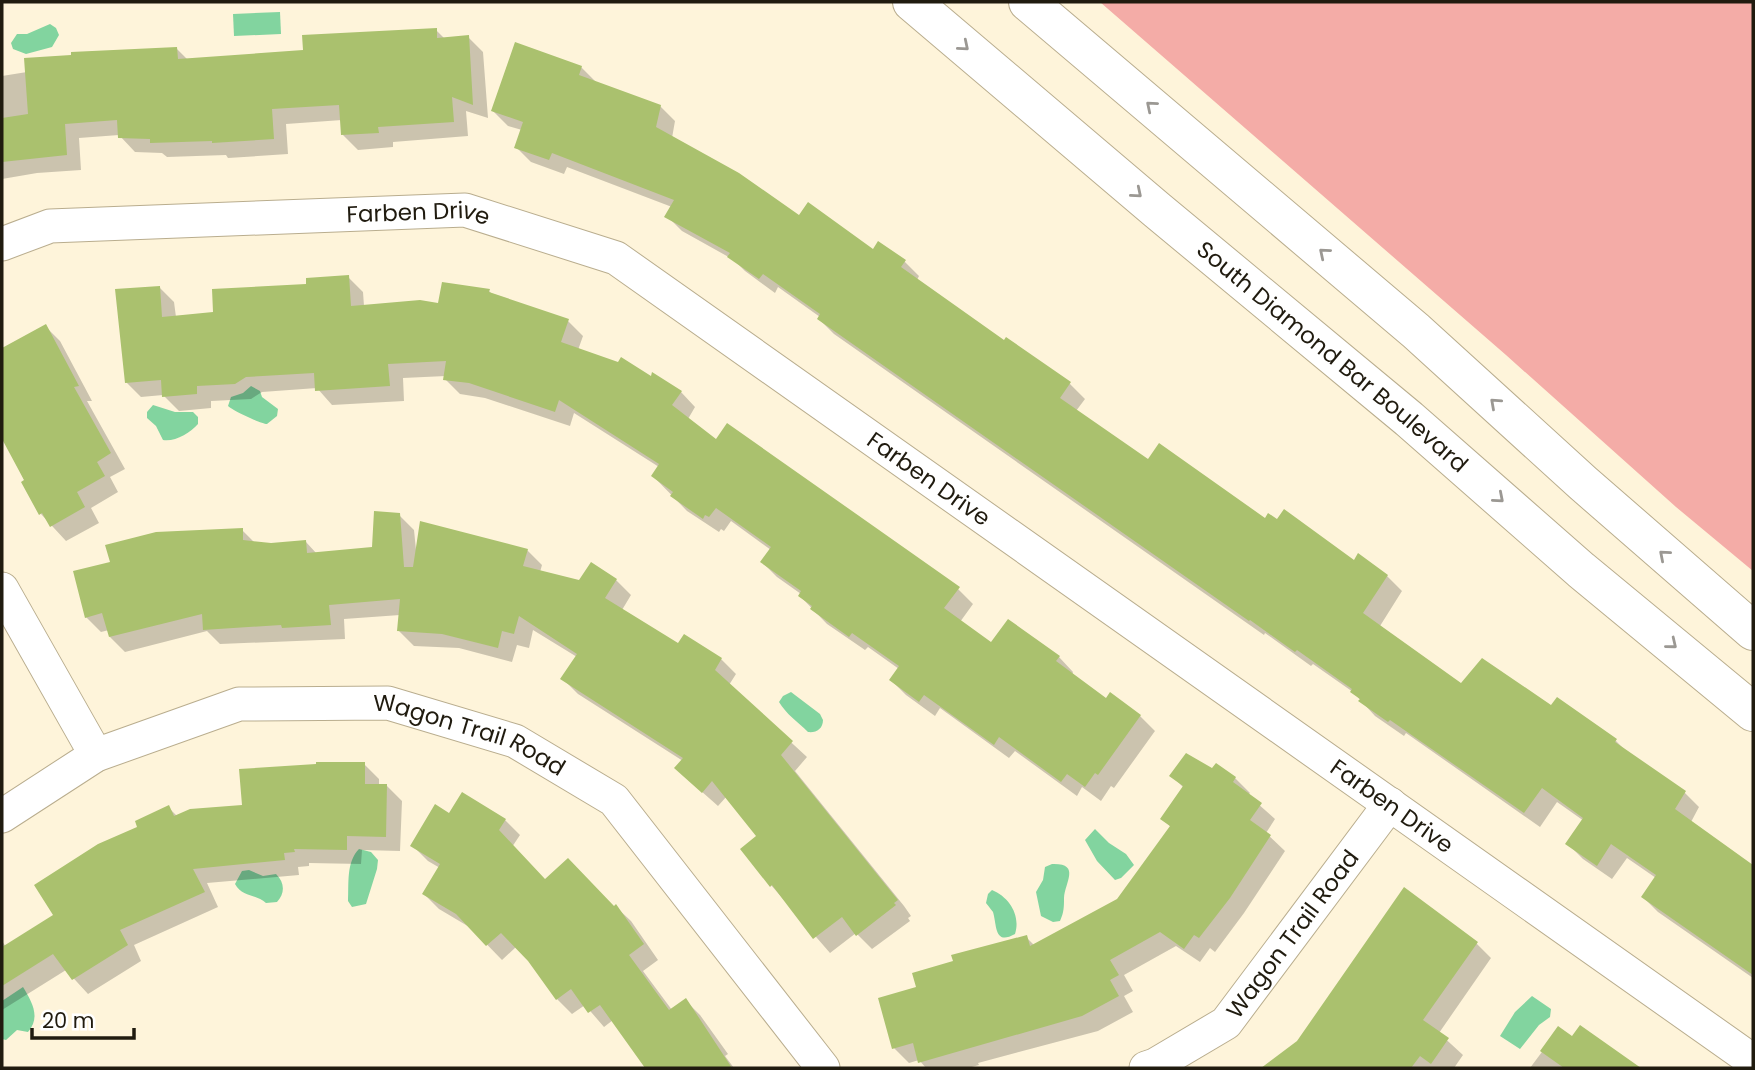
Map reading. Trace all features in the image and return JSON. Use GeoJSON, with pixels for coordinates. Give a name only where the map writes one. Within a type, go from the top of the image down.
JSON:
{"type":"FeatureCollection","features":[{"type":"Feature","properties":{"kind":"main road","name":"South Diamond Bar Boulevard"},"geometry":{"type":"LineString","coordinates":[[912,2],[1409,419],[1581,570],[1753,712]]}},
{"type":"Feature","properties":{"kind":"main road"},"geometry":{"type":"LineString","coordinates":[[1028,2],[1416,331],[1583,483],[1753,631]]}},
{"type":"Feature","properties":{"kind":"street","name":"Farben Drive"},"geometry":{"type":"LineString","coordinates":[[2,244],[50,226],[464,210],[616,258],[1390,804],[1748,1062]]}},
{"type":"Feature","properties":{"kind":"street"},"geometry":{"type":"LineString","coordinates":[[2,589],[96,755]]}},
{"type":"Feature","properties":{"kind":"street","name":"Wagon Trail Road"},"geometry":{"type":"LineString","coordinates":[[2,816],[96,755],[239,704],[387,703],[515,741],[614,800],[823,1068]]}},
{"type":"Feature","properties":{"kind":"street","name":"Wagon Trail Road"},"geometry":{"type":"LineString","coordinates":[[1146,1068],[1226,1023],[1390,804]]}},
{"type":"Feature","properties":{"kind":"shaded area"},"geometry":{"type":"Polygon","coordinates":[[[1100,2],[1753,2],[1753,571],[1676,507],[1506,355],[1100,2]]]}},
{"type":"Feature","properties":{"kind":"shaded area"},"geometry":{"type":"Polygon","coordinates":[[[280,12],[281,34],[234,36],[233,14],[280,12]]]}},
{"type":"Feature","properties":{"kind":"shaded area"},"geometry":{"type":"Polygon","coordinates":[[[50,24],[56,28],[59,35],[52,47],[26,54],[13,49],[11,43],[17,34],[27,34],[50,24]]]}},
{"type":"Feature","properties":{"kind":"shaded area"},"geometry":{"type":"Polygon","coordinates":[[[251,386],[278,409],[277,416],[267,424],[228,406],[231,397],[243,393],[251,386]]]}},
{"type":"Feature","properties":{"kind":"shaded area"},"geometry":{"type":"Polygon","coordinates":[[[153,405],[175,412],[193,412],[198,417],[198,424],[182,436],[163,440],[156,426],[147,418],[147,412],[153,405]]]}},
{"type":"Feature","properties":{"kind":"shaded area"},"geometry":{"type":"Polygon","coordinates":[[[791,692],[820,714],[823,720],[818,730],[808,732],[779,702],[791,692]]]}},
{"type":"Feature","properties":{"kind":"shaded area"},"geometry":{"type":"Polygon","coordinates":[[[1095,829],[1109,843],[1126,854],[1134,865],[1121,878],[1115,880],[1097,861],[1085,840],[1095,829]]]}},
{"type":"Feature","properties":{"kind":"shaded area"},"geometry":{"type":"Polygon","coordinates":[[[359,849],[371,852],[378,860],[377,869],[366,904],[352,907],[348,901],[349,874],[352,860],[359,849]]]}},
{"type":"Feature","properties":{"kind":"shaded area"},"geometry":{"type":"Polygon","coordinates":[[[1052,864],[1069,870],[1064,910],[1060,921],[1053,922],[1041,916],[1036,892],[1043,880],[1045,867],[1052,864]]]}},
{"type":"Feature","properties":{"kind":"shaded area"},"geometry":{"type":"Polygon","coordinates":[[[249,870],[263,876],[276,874],[283,888],[277,902],[266,903],[238,888],[235,884],[242,871],[249,870]]]}},
{"type":"Feature","properties":{"kind":"shaded area"},"geometry":{"type":"Polygon","coordinates":[[[992,890],[1004,897],[1015,914],[1015,934],[1008,937],[1000,936],[993,912],[986,903],[992,890]]]}},
{"type":"Feature","properties":{"kind":"shaded area"},"geometry":{"type":"Polygon","coordinates":[[[23,987],[34,1009],[32,1026],[28,1032],[17,1030],[6,1040],[2,1039],[2,1001],[23,987]]]}},
{"type":"Feature","properties":{"kind":"shaded area"},"geometry":{"type":"Polygon","coordinates":[[[1532,996],[1551,1009],[1550,1017],[1539,1025],[1520,1049],[1500,1036],[1515,1012],[1532,996]]]}},
{"type":"Feature","properties":{"kind":"building"},"geometry":{"type":"Polygon","coordinates":[[[437,28],[437,38],[469,35],[473,105],[452,97],[454,122],[378,127],[379,133],[341,135],[339,105],[272,109],[274,139],[212,143],[150,143],[150,139],[118,138],[117,120],[65,124],[67,155],[2,162],[2,118],[28,114],[24,58],[71,55],[71,52],[177,47],[178,59],[303,50],[302,35],[437,28]]]}},
{"type":"Feature","properties":{"kind":"building"},"geometry":{"type":"Polygon","coordinates":[[[515,42],[582,66],[579,75],[661,105],[656,127],[739,173],[799,215],[808,202],[873,249],[878,241],[906,260],[901,267],[1004,340],[1006,337],[1071,382],[1060,398],[1148,459],[1159,443],[1265,518],[1268,513],[1277,519],[1284,509],[1354,560],[1358,553],[1388,575],[1363,613],[1461,683],[1482,658],[1551,705],[1557,697],[1617,739],[1615,742],[1686,791],[1675,809],[1753,865],[1753,975],[1641,897],[1656,875],[1611,844],[1597,866],[1565,844],[1583,818],[1542,788],[1524,813],[1390,720],[1388,722],[1358,701],[1360,699],[1350,692],[1352,689],[1297,650],[1295,652],[1249,621],[817,319],[820,314],[763,274],[759,279],[727,257],[730,253],[664,217],[674,200],[552,153],[549,160],[514,148],[523,122],[491,111],[515,42]]]}},
{"type":"Feature","properties":{"kind":"building"},"geometry":{"type":"Polygon","coordinates":[[[349,275],[351,306],[420,300],[438,303],[442,282],[490,289],[489,292],[569,319],[561,342],[618,362],[621,357],[651,376],[652,372],[682,391],[672,405],[716,439],[727,423],[960,587],[944,608],[991,642],[1008,619],[1060,656],[1056,661],[1106,698],[1110,692],[1141,715],[1098,775],[1095,773],[1085,787],[1067,774],[1061,782],[999,737],[994,745],[924,695],[919,702],[889,680],[899,666],[852,633],[849,637],[810,609],[812,606],[798,596],[801,591],[760,562],[771,547],[716,508],[709,517],[705,515],[703,519],[670,496],[673,492],[651,476],[659,464],[559,400],[555,412],[469,383],[443,380],[446,361],[388,364],[390,386],[315,391],[314,373],[246,377],[235,384],[197,386],[197,394],[162,397],[161,380],[125,383],[115,289],[160,286],[162,317],[213,312],[212,289],[306,284],[306,278],[349,275]]]}},
{"type":"Feature","properties":{"kind":"building"},"geometry":{"type":"Polygon","coordinates":[[[46,324],[79,386],[74,387],[111,453],[97,462],[105,476],[77,492],[85,507],[50,527],[42,513],[39,515],[21,482],[24,480],[2,439],[2,348],[46,324]]]}},
{"type":"Feature","properties":{"kind":"building"},"geometry":{"type":"Polygon","coordinates":[[[374,511],[400,513],[404,567],[413,567],[420,521],[528,549],[523,566],[579,580],[591,562],[617,579],[605,598],[678,643],[684,634],[722,658],[715,670],[793,741],[781,755],[898,900],[894,903],[896,905],[856,936],[842,917],[813,939],[772,885],[770,887],[740,849],[756,836],[712,781],[702,793],[674,768],[683,758],[560,679],[577,654],[519,616],[514,634],[502,631],[498,648],[442,634],[397,631],[400,599],[329,605],[331,625],[282,628],[281,625],[203,630],[202,614],[109,637],[102,613],[85,618],[73,571],[110,562],[105,545],[156,532],[243,528],[243,540],[271,543],[306,540],[307,553],[372,547],[374,511]]]}},
{"type":"Feature","properties":{"kind":"building"},"geometry":{"type":"Polygon","coordinates":[[[1186,753],[1212,768],[1216,763],[1236,777],[1233,782],[1262,803],[1250,820],[1271,835],[1230,898],[1199,938],[1194,935],[1184,949],[1160,932],[1110,960],[1119,975],[1110,980],[1119,996],[1082,1016],[918,1063],[913,1043],[892,1049],[878,998],[916,987],[912,973],[953,961],[951,955],[1027,935],[1030,946],[1117,899],[1170,826],[1160,819],[1183,786],[1169,776],[1186,753]]]}},
{"type":"Feature","properties":{"kind":"building"},"geometry":{"type":"Polygon","coordinates":[[[316,762],[365,762],[365,784],[387,784],[386,837],[347,836],[347,850],[294,849],[295,852],[284,853],[285,860],[193,869],[205,892],[120,930],[128,945],[72,980],[53,954],[2,986],[2,947],[53,915],[34,885],[98,844],[137,827],[135,821],[169,805],[174,816],[190,809],[242,805],[239,769],[316,762]]]}},
{"type":"Feature","properties":{"kind":"building"},"geometry":{"type":"Polygon","coordinates":[[[462,792],[506,819],[499,830],[545,879],[568,858],[614,906],[616,904],[644,944],[629,955],[669,1010],[686,998],[732,1068],[645,1068],[600,1005],[588,1013],[571,989],[556,1000],[528,961],[501,933],[486,946],[456,914],[422,894],[440,864],[410,846],[435,804],[449,813],[462,792]]]}},
{"type":"Feature","properties":{"kind":"building"},"geometry":{"type":"Polygon","coordinates":[[[1404,887],[1478,942],[1423,1020],[1449,1038],[1431,1064],[1420,1056],[1411,1068],[1261,1068],[1297,1041],[1404,887]]]}},
{"type":"Feature","properties":{"kind":"building"},"geometry":{"type":"Polygon","coordinates":[[[1580,1025],[1641,1068],[1564,1068],[1540,1051],[1558,1026],[1572,1036],[1580,1025]]]}}]}
